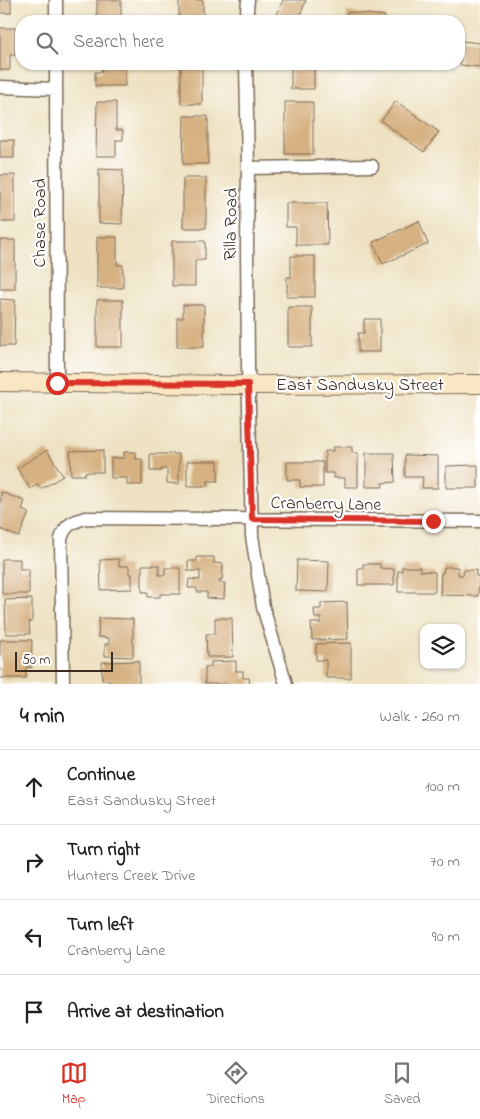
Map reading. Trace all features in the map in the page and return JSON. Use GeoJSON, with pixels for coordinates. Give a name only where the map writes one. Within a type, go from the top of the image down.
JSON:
{"type":"FeatureCollection","features":[{"type":"Feature","properties":{"kind":"main road","name":"East Sandusky Street"},"geometry":{"type":"LineString","coordinates":[[0,382],[480,384]]}},
{"type":"Feature","properties":{"kind":"street"},"geometry":{"type":"LineString","coordinates":[[56,0],[56,15]]}},
{"type":"Feature","properties":{"kind":"street"},"geometry":{"type":"LineString","coordinates":[[247,15],[248,0]]}},
{"type":"Feature","properties":{"kind":"street","name":"Chase Road"},"geometry":{"type":"LineString","coordinates":[[56,70],[57,383]]}},
{"type":"Feature","properties":{"kind":"street","name":"Rilla Road"},"geometry":{"type":"LineString","coordinates":[[246,70],[248,384],[254,553],[263,607],[286,684]]}},
{"type":"Feature","properties":{"kind":"street"},"geometry":{"type":"LineString","coordinates":[[0,87],[56,89]]}},
{"type":"Feature","properties":{"kind":"street"},"geometry":{"type":"LineString","coordinates":[[248,168],[372,166]]}},
{"type":"Feature","properties":{"kind":"street","name":"Cranberry Lane"},"geometry":{"type":"LineString","coordinates":[[63,684],[61,538],[63,529],[74,522],[85,518],[480,521]]}},
{"type":"Feature","properties":{"kind":"building"},"geometry":{"type":"Polygon","coordinates":[[[0,0],[11,0],[11,13],[0,13],[0,0]]]}},
{"type":"Feature","properties":{"kind":"building"},"geometry":{"type":"Polygon","coordinates":[[[97,0],[121,0],[121,15],[97,15],[97,0]]]}},
{"type":"Feature","properties":{"kind":"building"},"geometry":{"type":"Polygon","coordinates":[[[179,0],[203,0],[203,15],[179,15],[179,0]]]}},
{"type":"Feature","properties":{"kind":"building"},"geometry":{"type":"Polygon","coordinates":[[[283,0],[306,0],[300,15],[277,15],[283,0]]]}},
{"type":"Feature","properties":{"kind":"building"},"geometry":{"type":"Polygon","coordinates":[[[347,12],[376,15],[347,15],[347,12]]]}},
{"type":"Feature","properties":{"kind":"building"},"geometry":{"type":"Polygon","coordinates":[[[0,28],[15,28],[15,55],[10,55],[10,70],[0,70],[0,28]]]}},
{"type":"Feature","properties":{"kind":"building"},"geometry":{"type":"Polygon","coordinates":[[[465,41],[480,43],[480,67],[465,66],[465,41]]]}},
{"type":"Feature","properties":{"kind":"building"},"geometry":{"type":"Polygon","coordinates":[[[102,70],[125,70],[125,86],[95,86],[95,72],[102,72],[102,70]]]}},
{"type":"Feature","properties":{"kind":"building"},"geometry":{"type":"Polygon","coordinates":[[[181,70],[202,70],[202,104],[181,104],[181,70]]]}},
{"type":"Feature","properties":{"kind":"building"},"geometry":{"type":"Polygon","coordinates":[[[291,70],[314,70],[314,89],[291,89],[291,70]]]}},
{"type":"Feature","properties":{"kind":"building"},"geometry":{"type":"Polygon","coordinates":[[[396,101],[439,132],[424,152],[381,121],[396,101]]]}},
{"type":"Feature","properties":{"kind":"building"},"geometry":{"type":"Polygon","coordinates":[[[97,102],[116,102],[116,130],[123,130],[123,140],[116,140],[116,156],[96,156],[97,102]]]}},
{"type":"Feature","properties":{"kind":"building"},"geometry":{"type":"Polygon","coordinates":[[[285,102],[313,102],[313,154],[285,154],[285,102]]]}},
{"type":"Feature","properties":{"kind":"building"},"geometry":{"type":"Polygon","coordinates":[[[184,116],[208,116],[208,164],[183,164],[184,116]]]}},
{"type":"Feature","properties":{"kind":"building"},"geometry":{"type":"Polygon","coordinates":[[[0,140],[14,140],[14,158],[0,158],[0,140]]]}},
{"type":"Feature","properties":{"kind":"building"},"geometry":{"type":"Polygon","coordinates":[[[99,169],[123,170],[122,224],[99,223],[99,169]]]}},
{"type":"Feature","properties":{"kind":"building"},"geometry":{"type":"Polygon","coordinates":[[[0,175],[15,175],[15,222],[0,222],[0,175]]]}},
{"type":"Feature","properties":{"kind":"building"},"geometry":{"type":"Polygon","coordinates":[[[183,178],[206,178],[206,228],[183,228],[183,178]]]}},
{"type":"Feature","properties":{"kind":"building"},"geometry":{"type":"Polygon","coordinates":[[[286,203],[327,203],[328,245],[296,245],[296,227],[286,227],[286,203]]]}},
{"type":"Feature","properties":{"kind":"building"},"geometry":{"type":"Polygon","coordinates":[[[419,221],[428,244],[383,264],[373,242],[419,221]]]}},
{"type":"Feature","properties":{"kind":"building"},"geometry":{"type":"Polygon","coordinates":[[[97,237],[117,237],[117,265],[123,265],[123,288],[97,288],[97,237]]]}},
{"type":"Feature","properties":{"kind":"building"},"geometry":{"type":"Polygon","coordinates":[[[0,240],[15,240],[15,289],[0,289],[0,240]]]}},
{"type":"Feature","properties":{"kind":"building"},"geometry":{"type":"Polygon","coordinates":[[[172,241],[205,241],[205,260],[195,260],[195,286],[172,286],[172,241]]]}},
{"type":"Feature","properties":{"kind":"building"},"geometry":{"type":"Polygon","coordinates":[[[291,256],[315,256],[315,297],[287,297],[287,277],[291,277],[291,256]]]}},
{"type":"Feature","properties":{"kind":"building"},"geometry":{"type":"Polygon","coordinates":[[[0,299],[15,300],[14,346],[0,346],[0,299]]]}},
{"type":"Feature","properties":{"kind":"building"},"geometry":{"type":"Polygon","coordinates":[[[97,300],[123,300],[123,347],[97,347],[97,300]]]}},
{"type":"Feature","properties":{"kind":"building"},"geometry":{"type":"Polygon","coordinates":[[[183,305],[204,305],[204,347],[177,347],[177,318],[183,318],[183,305]]]}},
{"type":"Feature","properties":{"kind":"building"},"geometry":{"type":"Polygon","coordinates":[[[288,307],[312,307],[312,347],[288,347],[288,307]]]}},
{"type":"Feature","properties":{"kind":"building"},"geometry":{"type":"Polygon","coordinates":[[[364,319],[380,319],[380,352],[358,352],[358,333],[364,333],[364,319]]]}},
{"type":"Feature","properties":{"kind":"building"},"geometry":{"type":"Polygon","coordinates":[[[333,447],[352,447],[352,453],[358,453],[358,487],[345,487],[345,478],[334,478],[334,473],[325,473],[325,451],[333,451],[333,447]]]}},
{"type":"Feature","properties":{"kind":"building"},"geometry":{"type":"Polygon","coordinates":[[[47,450],[63,476],[41,489],[38,484],[30,489],[17,468],[47,450]]]}},
{"type":"Feature","properties":{"kind":"building"},"geometry":{"type":"Polygon","coordinates":[[[103,450],[103,472],[85,472],[85,475],[71,475],[70,451],[103,450]]]}},
{"type":"Feature","properties":{"kind":"building"},"geometry":{"type":"Polygon","coordinates":[[[124,452],[136,452],[136,459],[142,459],[142,485],[127,485],[127,478],[111,478],[111,458],[124,458],[124,452]]]}},
{"type":"Feature","properties":{"kind":"building"},"geometry":{"type":"Polygon","coordinates":[[[366,453],[394,453],[395,482],[382,483],[383,487],[366,487],[366,453]]]}},
{"type":"Feature","properties":{"kind":"building"},"geometry":{"type":"Polygon","coordinates":[[[150,454],[179,454],[179,484],[167,483],[167,469],[150,471],[150,454]]]}},
{"type":"Feature","properties":{"kind":"building"},"geometry":{"type":"Polygon","coordinates":[[[405,455],[438,456],[438,488],[422,488],[423,477],[405,477],[405,455]]]}},
{"type":"Feature","properties":{"kind":"building"},"geometry":{"type":"Polygon","coordinates":[[[187,461],[218,461],[218,481],[208,481],[208,486],[187,486],[187,461]]]}},
{"type":"Feature","properties":{"kind":"building"},"geometry":{"type":"Polygon","coordinates":[[[287,462],[323,462],[323,487],[300,487],[300,480],[287,480],[287,462]]]}},
{"type":"Feature","properties":{"kind":"building"},"geometry":{"type":"Polygon","coordinates":[[[478,465],[478,488],[446,488],[446,466],[478,465]]]}},
{"type":"Feature","properties":{"kind":"building"},"geometry":{"type":"Polygon","coordinates":[[[1,492],[25,501],[22,510],[29,513],[19,537],[0,529],[1,492]]]}},
{"type":"Feature","properties":{"kind":"building"},"geometry":{"type":"Polygon","coordinates":[[[197,557],[214,557],[214,563],[223,564],[222,580],[219,580],[219,583],[225,583],[224,599],[207,598],[207,592],[197,592],[197,588],[188,588],[189,579],[200,580],[200,571],[188,571],[188,561],[197,561],[197,557]]]}},
{"type":"Feature","properties":{"kind":"building"},"geometry":{"type":"Polygon","coordinates":[[[2,559],[20,559],[20,569],[29,569],[29,594],[2,594],[2,559]]]}},
{"type":"Feature","properties":{"kind":"building"},"geometry":{"type":"Polygon","coordinates":[[[119,559],[119,566],[129,566],[129,574],[132,574],[132,589],[101,590],[100,560],[119,559]]]}},
{"type":"Feature","properties":{"kind":"building"},"geometry":{"type":"Polygon","coordinates":[[[297,560],[329,561],[328,592],[296,591],[297,560]]]}},
{"type":"Feature","properties":{"kind":"building"},"geometry":{"type":"Polygon","coordinates":[[[363,564],[380,564],[380,568],[394,569],[394,585],[358,585],[358,568],[363,568],[363,564]]]}},
{"type":"Feature","properties":{"kind":"building"},"geometry":{"type":"Polygon","coordinates":[[[142,565],[159,565],[159,575],[165,575],[165,568],[180,568],[180,594],[160,594],[160,597],[148,597],[148,592],[142,592],[142,565]]]}},
{"type":"Feature","properties":{"kind":"building"},"geometry":{"type":"Polygon","coordinates":[[[402,567],[420,567],[420,571],[435,572],[435,592],[398,592],[398,571],[402,571],[402,567]]]}},
{"type":"Feature","properties":{"kind":"building"},"geometry":{"type":"Polygon","coordinates":[[[444,567],[458,567],[458,575],[463,575],[464,570],[476,570],[476,576],[479,576],[478,596],[440,595],[441,573],[443,573],[444,567]]]}},
{"type":"Feature","properties":{"kind":"building"},"geometry":{"type":"Polygon","coordinates":[[[32,599],[32,622],[29,622],[30,634],[6,634],[5,600],[32,599]]]}},
{"type":"Feature","properties":{"kind":"building"},"geometry":{"type":"Polygon","coordinates":[[[347,602],[348,639],[312,640],[311,623],[321,623],[321,618],[315,618],[314,609],[321,609],[321,603],[347,602]]]}},
{"type":"Feature","properties":{"kind":"building"},"geometry":{"type":"Polygon","coordinates":[[[99,618],[133,619],[133,657],[105,656],[105,644],[109,644],[109,638],[98,637],[99,618]]]}},
{"type":"Feature","properties":{"kind":"building"},"geometry":{"type":"Polygon","coordinates":[[[215,618],[232,618],[233,657],[207,657],[206,634],[215,634],[215,618]]]}},
{"type":"Feature","properties":{"kind":"building"},"geometry":{"type":"Polygon","coordinates":[[[0,640],[32,640],[31,668],[26,667],[26,678],[0,678],[0,640]]]}},
{"type":"Feature","properties":{"kind":"building"},"geometry":{"type":"Polygon","coordinates":[[[351,643],[351,678],[326,678],[326,660],[316,660],[316,644],[351,643]]]}},
{"type":"Feature","properties":{"kind":"building"},"geometry":{"type":"Polygon","coordinates":[[[139,661],[139,684],[109,684],[109,680],[102,680],[102,662],[139,661]]]}},
{"type":"Feature","properties":{"kind":"building"},"geometry":{"type":"Polygon","coordinates":[[[236,661],[236,671],[243,671],[243,678],[249,678],[250,684],[205,684],[205,667],[211,667],[211,662],[236,661]]]}},
{"type":"Feature","properties":{"kind":"route"},"geometry":{"type":"LineString","coordinates":[[57,383],[248,384],[252,519],[433,521]]}}]}
